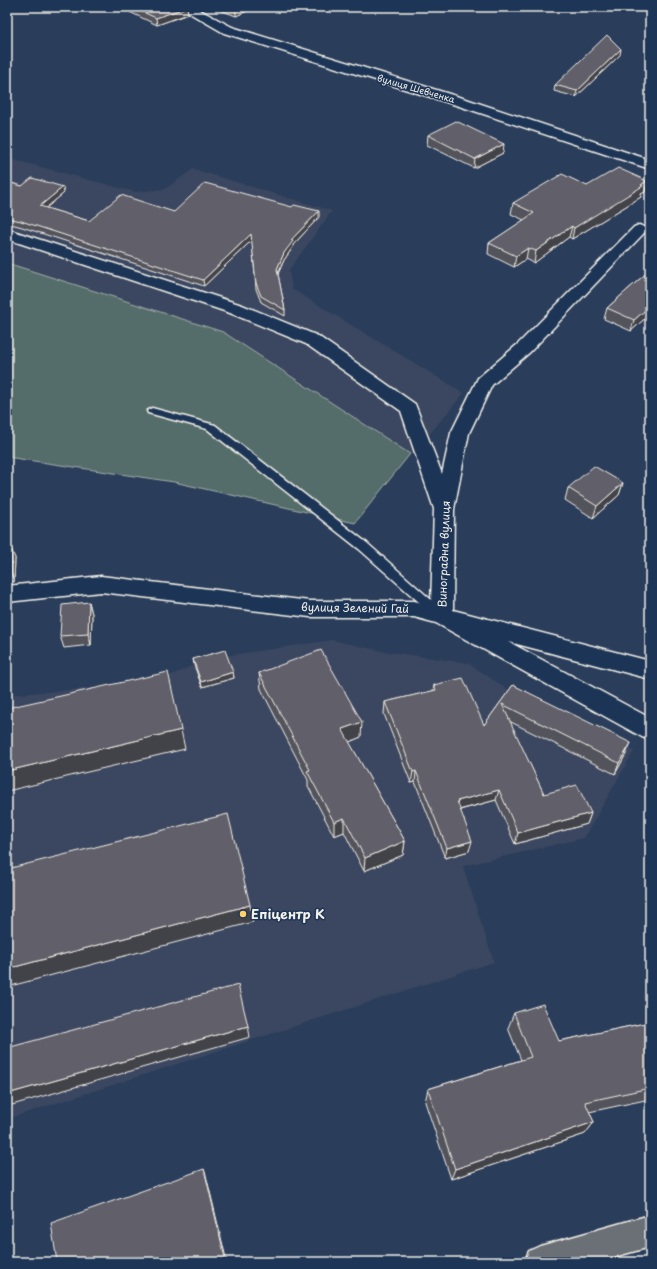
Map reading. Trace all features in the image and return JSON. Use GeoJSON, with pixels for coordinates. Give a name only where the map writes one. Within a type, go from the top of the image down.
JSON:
{"type":"FeatureCollection","features":[{"type":"Feature","properties":{"kind":"main road"},"geometry":{"type":"LineString","coordinates":[[540,1262],[650,1231]]}},
{"type":"Feature","properties":{"kind":"street","name":"вулиця Шевченка"},"geometry":{"type":"LineString","coordinates":[[185,7],[228,30],[337,66],[464,103],[650,165]]}},
{"type":"Feature","properties":{"kind":"street","name":"Виноградна вулиця"},"geometry":{"type":"LineString","coordinates":[[639,230],[524,348],[484,382],[460,433],[444,509],[442,616],[650,670]]}},
{"type":"Feature","properties":{"kind":"street"},"geometry":{"type":"LineString","coordinates":[[7,234],[236,309],[312,340],[409,408],[444,509]]}},
{"type":"Feature","properties":{"kind":"street","name":"вулиця Зелений Гай"},"geometry":{"type":"LineString","coordinates":[[7,594],[101,584],[310,609],[414,609],[442,616],[650,730]]}},
{"type":"Feature","properties":{"kind":"lane"},"geometry":{"type":"LineString","coordinates":[[152,411],[211,427],[363,546],[442,616]]}},
{"type":"Feature","properties":{"kind":"shaded area"},"geometry":{"type":"Polygon","coordinates":[[[7,158],[135,192],[165,189],[193,169],[332,211],[289,270],[292,289],[464,393],[412,455],[223,332],[7,263],[7,158]]]}},
{"type":"Feature","properties":{"kind":"shaded area","name":"Епіцентр К"},"geometry":{"type":"Polygon","coordinates":[[[332,640],[382,651],[468,663],[513,693],[634,751],[584,838],[463,866],[494,962],[7,1119],[7,695],[154,683],[194,665],[225,656],[332,640]]]}},
{"type":"Feature","properties":{"kind":"green space"},"geometry":{"type":"Polygon","coordinates":[[[7,263],[223,332],[410,454],[355,523],[174,482],[7,457],[7,263]]]}},
{"type":"Feature","properties":{"kind":"building"},"geometry":{"type":"Polygon","coordinates":[[[132,7],[187,7],[156,18],[132,7]]]}},
{"type":"Feature","properties":{"kind":"building"},"geometry":{"type":"Polygon","coordinates":[[[229,7],[241,7],[236,9],[229,7]]]}},
{"type":"Feature","properties":{"kind":"building"},"geometry":{"type":"Polygon","coordinates":[[[607,35],[621,49],[577,91],[555,85],[607,35]]]}},
{"type":"Feature","properties":{"kind":"building"},"geometry":{"type":"Polygon","coordinates":[[[456,121],[504,144],[475,159],[428,135],[456,121]]]}},
{"type":"Feature","properties":{"kind":"building"},"geometry":{"type":"Polygon","coordinates":[[[618,168],[647,181],[641,185],[643,186],[574,228],[572,226],[536,251],[528,248],[516,256],[489,243],[534,213],[513,203],[562,174],[587,186],[618,168]]]}},
{"type":"Feature","properties":{"kind":"building"},"geometry":{"type":"Polygon","coordinates":[[[32,178],[63,187],[40,206],[89,221],[121,195],[174,212],[205,183],[292,207],[294,205],[319,211],[291,240],[293,241],[284,253],[277,269],[285,310],[261,296],[256,283],[251,234],[203,280],[21,221],[7,218],[7,182],[22,186],[32,178]]]}},
{"type":"Feature","properties":{"kind":"building"},"geometry":{"type":"Polygon","coordinates":[[[650,270],[650,306],[634,320],[607,308],[650,270]]]}},
{"type":"Feature","properties":{"kind":"building"},"geometry":{"type":"Polygon","coordinates":[[[594,466],[623,483],[597,506],[568,488],[594,466]]]}},
{"type":"Feature","properties":{"kind":"building"},"geometry":{"type":"Polygon","coordinates":[[[7,548],[11,548],[11,572],[7,572],[7,548]]]}},
{"type":"Feature","properties":{"kind":"building"},"geometry":{"type":"Polygon","coordinates":[[[89,602],[88,634],[60,636],[62,605],[89,602]]]}},
{"type":"Feature","properties":{"kind":"building"},"geometry":{"type":"Polygon","coordinates":[[[225,650],[233,672],[201,682],[193,659],[225,650]]]}},
{"type":"Feature","properties":{"kind":"building"},"geometry":{"type":"Polygon","coordinates":[[[321,650],[362,722],[342,729],[405,841],[365,858],[344,818],[334,822],[307,771],[310,770],[259,673],[321,650]]]}},
{"type":"Feature","properties":{"kind":"building"},"geometry":{"type":"Polygon","coordinates":[[[168,672],[181,730],[7,771],[7,708],[168,672]]]}},
{"type":"Feature","properties":{"kind":"building"},"geometry":{"type":"Polygon","coordinates":[[[463,678],[484,725],[513,685],[631,743],[619,763],[502,704],[544,794],[577,785],[591,813],[518,833],[499,790],[457,801],[472,841],[447,848],[416,771],[413,772],[385,702],[436,690],[434,685],[463,678]]]}},
{"type":"Feature","properties":{"kind":"building"},"geometry":{"type":"Polygon","coordinates":[[[228,814],[250,905],[7,969],[7,869],[228,814]]]}},
{"type":"Feature","properties":{"kind":"building"},"geometry":{"type":"Polygon","coordinates":[[[238,985],[248,1026],[7,1094],[7,1048],[238,985]]]}},
{"type":"Feature","properties":{"kind":"building"},"geometry":{"type":"Polygon","coordinates":[[[543,1004],[559,1041],[650,1022],[650,1088],[585,1102],[594,1122],[455,1169],[428,1089],[531,1057],[514,1013],[543,1004]]]}},
{"type":"Feature","properties":{"kind":"building"},"geometry":{"type":"Polygon","coordinates":[[[204,1169],[225,1258],[214,1262],[57,1262],[51,1223],[204,1169]]]}},
{"type":"Feature","properties":{"kind":"place","name":"Епіцентр К"},"geometry":{"type":"Point","coordinates":[243,914]}}]}
